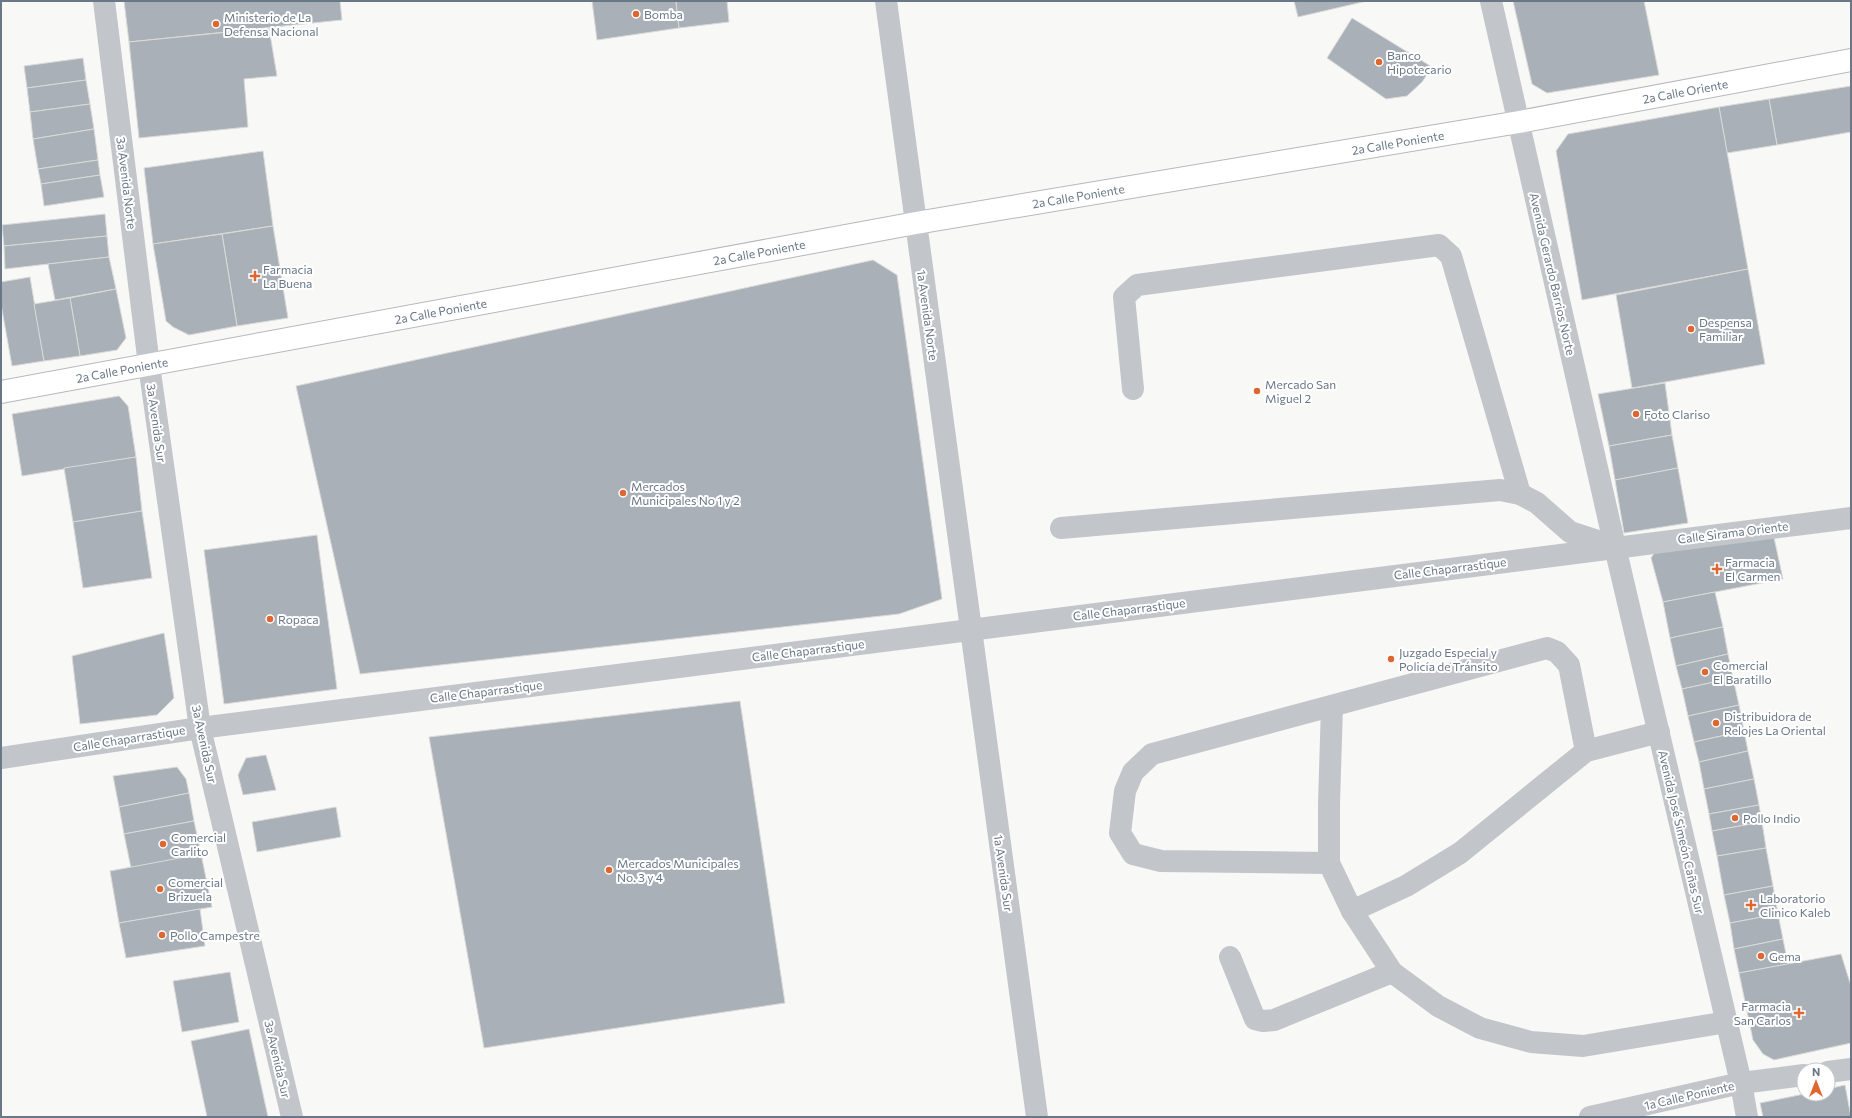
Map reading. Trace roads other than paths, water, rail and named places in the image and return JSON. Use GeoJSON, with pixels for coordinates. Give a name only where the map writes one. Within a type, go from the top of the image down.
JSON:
{"type":"FeatureCollection","features":[{"type":"Feature","properties":{"kind":"main road","name":"2a Calle Oriente"},"geometry":{"type":"LineString","coordinates":[[1519,122],[1851,60]]}},
{"type":"Feature","properties":{"kind":"main road","name":"2a Calle Poniente"},"geometry":{"type":"LineString","coordinates":[[1,392],[916,223],[1519,122]]}},
{"type":"Feature","properties":{"kind":"street","name":"3a Avenida Norte"},"geometry":{"type":"LineString","coordinates":[[104,1],[149,365]]}},
{"type":"Feature","properties":{"kind":"street","name":"1a Avenida Norte"},"geometry":{"type":"LineString","coordinates":[[886,1],[971,630]]}},
{"type":"Feature","properties":{"kind":"street","name":"Avenida Gerardo Barrios Norte"},"geometry":{"type":"LineString","coordinates":[[1491,1],[1615,547]]}},
{"type":"Feature","properties":{"kind":"street"},"geometry":{"type":"LineString","coordinates":[[1133,389],[1124,297],[1137,285],[1439,245],[1451,256],[1520,494]]}},
{"type":"Feature","properties":{"kind":"street","name":"3a Avenida Sur"},"geometry":{"type":"LineString","coordinates":[[149,365],[200,728],[292,1117]]}},
{"type":"Feature","properties":{"kind":"street"},"geometry":{"type":"LineString","coordinates":[[1061,528],[1500,490],[1520,494],[1537,503],[1570,532],[1615,547]]}},
{"type":"Feature","properties":{"kind":"street","name":"Calle Sirama Oriente"},"geometry":{"type":"LineString","coordinates":[[1615,547],[1851,518]]}},
{"type":"Feature","properties":{"kind":"street","name":"Calle Chaparrastique"},"geometry":{"type":"LineString","coordinates":[[1,758],[200,728],[1615,547]]}},
{"type":"Feature","properties":{"kind":"street","name":"Avenida José Simeón Cañas Sur"},"geometry":{"type":"LineString","coordinates":[[1615,547],[1727,1022],[1747,1117]]}},
{"type":"Feature","properties":{"kind":"street","name":"1a Avenida Sur"},"geometry":{"type":"LineString","coordinates":[[971,630],[1037,1117]]}},
{"type":"Feature","properties":{"kind":"street"},"geometry":{"type":"LineString","coordinates":[[1329,863],[1161,861],[1133,854],[1120,833],[1125,791],[1133,772],[1152,754],[1547,648],[1557,652],[1569,665],[1586,751]]}},
{"type":"Feature","properties":{"kind":"street"},"geometry":{"type":"LineString","coordinates":[[1332,706],[1329,863],[1352,911],[1392,972],[1438,1006],[1480,1028],[1531,1042],[1583,1046],[1727,1022]]}},
{"type":"Feature","properties":{"kind":"street"},"geometry":{"type":"LineString","coordinates":[[1352,911],[1406,886],[1460,853],[1586,751],[1659,732]]}},
{"type":"Feature","properties":{"kind":"street"},"geometry":{"type":"LineString","coordinates":[[1230,957],[1255,1019],[1263,1021],[1274,1020],[1392,972]]}},
{"type":"Feature","properties":{"kind":"street"},"geometry":{"type":"LineString","coordinates":[[1836,1071],[1851,1069]]}},
{"type":"Feature","properties":{"kind":"street","name":"1a Calle Poniente"},"geometry":{"type":"LineString","coordinates":[[1590,1117],[1741,1083],[1796,1076]]}},
{"type":"Feature","properties":{"kind":"place","name":"Bomba"},"geometry":{"type":"Point","coordinates":[636,14]}},
{"type":"Feature","properties":{"kind":"place","name":"Ministerio de La Defensa Nacional"},"geometry":{"type":"Point","coordinates":[216,24]}},
{"type":"Feature","properties":{"kind":"place","name":"Banco Hipotecario"},"geometry":{"type":"Point","coordinates":[1379,62]}},
{"type":"Feature","properties":{"kind":"place","name":"Farmacia La Buena"},"geometry":{"type":"Point","coordinates":[255,276]}},
{"type":"Feature","properties":{"kind":"place","name":"Despensa Familiar"},"geometry":{"type":"Point","coordinates":[1691,329]}},
{"type":"Feature","properties":{"kind":"place","name":"Mercado San Miguel 2"},"geometry":{"type":"Point","coordinates":[1257,391]}},
{"type":"Feature","properties":{"kind":"place","name":"Foto Clariso"},"geometry":{"type":"Point","coordinates":[1636,414]}},
{"type":"Feature","properties":{"kind":"place","name":"Mercados Municipales No 1 y 2"},"geometry":{"type":"Point","coordinates":[623,493]}},
{"type":"Feature","properties":{"kind":"place","name":"Farmacia El Carmen"},"geometry":{"type":"Point","coordinates":[1717,569]}},
{"type":"Feature","properties":{"kind":"place","name":"Ropaca"},"geometry":{"type":"Point","coordinates":[270,619]}},
{"type":"Feature","properties":{"kind":"place","name":"Juzgado Especial y Policía de Tránsito"},"geometry":{"type":"Point","coordinates":[1391,659]}},
{"type":"Feature","properties":{"kind":"place","name":"Comercial El Baratillo"},"geometry":{"type":"Point","coordinates":[1705,672]}},
{"type":"Feature","properties":{"kind":"place","name":"Distribuidora de Relojes La Oriental"},"geometry":{"type":"Point","coordinates":[1716,723]}},
{"type":"Feature","properties":{"kind":"place","name":"Pollo Indio"},"geometry":{"type":"Point","coordinates":[1735,818]}},
{"type":"Feature","properties":{"kind":"place","name":"Comercial Carlito"},"geometry":{"type":"Point","coordinates":[163,844]}},
{"type":"Feature","properties":{"kind":"place","name":"Mercados Municipales No. 3 y 4"},"geometry":{"type":"Point","coordinates":[609,870]}},
{"type":"Feature","properties":{"kind":"place","name":"Comercial Brizuela"},"geometry":{"type":"Point","coordinates":[160,889]}},
{"type":"Feature","properties":{"kind":"place","name":"Laboratorio Clinico Kaleb"},"geometry":{"type":"Point","coordinates":[1751,905]}},
{"type":"Feature","properties":{"kind":"place","name":"Pollo Campestre"},"geometry":{"type":"Point","coordinates":[162,935]}},
{"type":"Feature","properties":{"kind":"place","name":"Gema"},"geometry":{"type":"Point","coordinates":[1761,956]}},
{"type":"Feature","properties":{"kind":"place","name":"Farmacia San Carlos"},"geometry":{"type":"Point","coordinates":[1799,1013]}}]}
